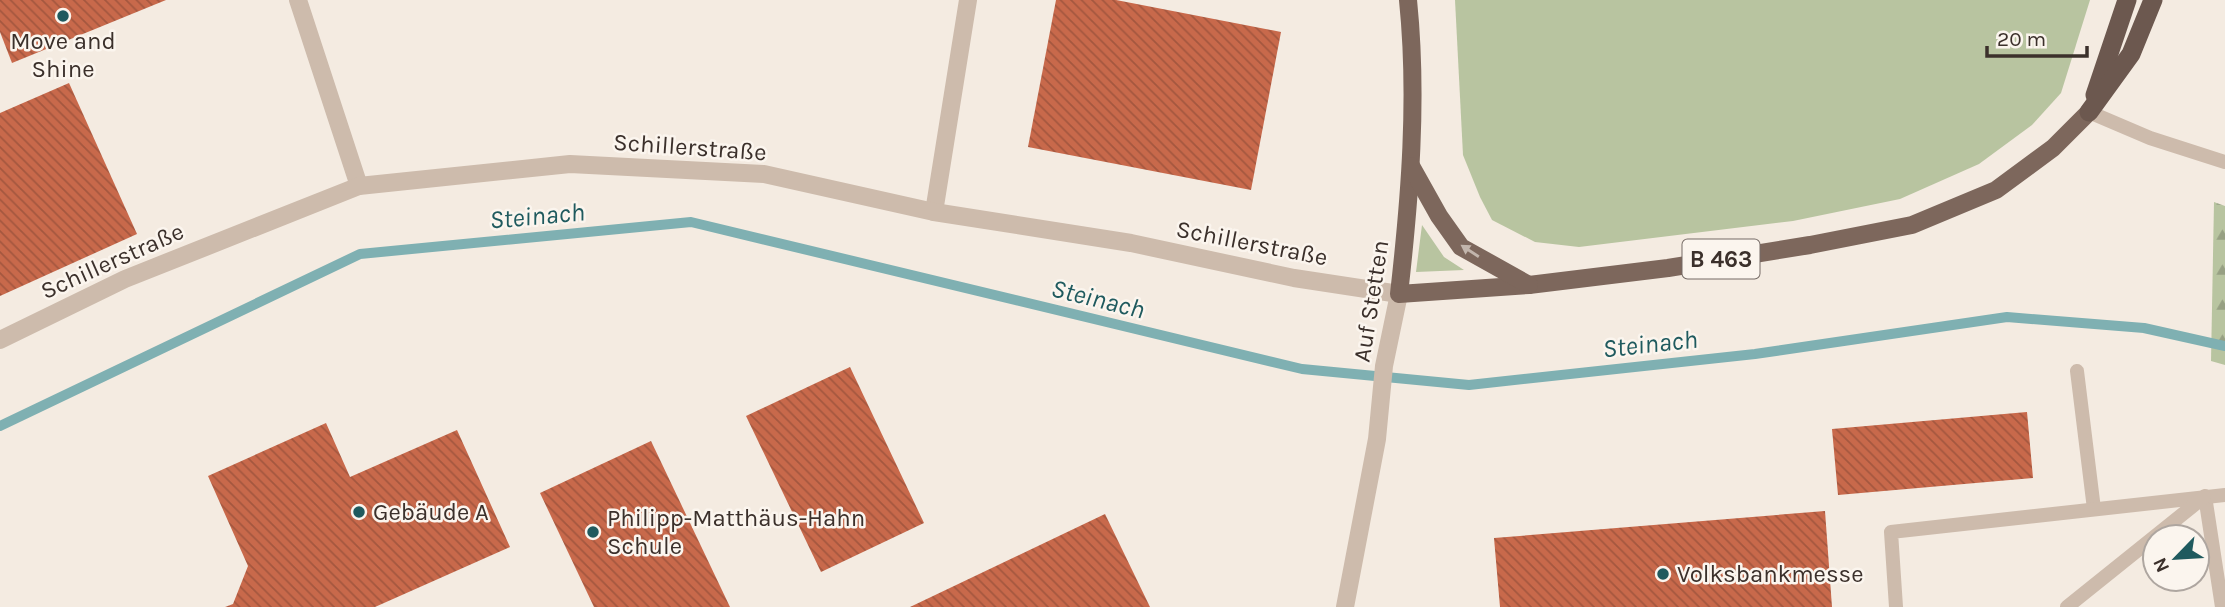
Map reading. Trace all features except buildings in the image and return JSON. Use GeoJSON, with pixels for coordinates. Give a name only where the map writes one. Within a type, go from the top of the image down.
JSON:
{"type":"FeatureCollection","features":[{"type":"Feature","properties":{"kind":"highway","name":"B 463"},"geometry":{"type":"LineString","coordinates":[[2089,112],[2127,0]]}},
{"type":"Feature","properties":{"kind":"highway"},"geometry":{"type":"LineString","coordinates":[[2089,112],[2131,54],[2153,0]]}},
{"type":"Feature","properties":{"kind":"main road","name":"Auf Stetten"},"geometry":{"type":"LineString","coordinates":[[1399,294],[1411,166],[1408,0]]}},
{"type":"Feature","properties":{"kind":"main road","name":"B 463"},"geometry":{"type":"LineString","coordinates":[[1399,294],[1528,285],[1771,252],[1912,225],[1996,190],[2053,148],[2089,112]]}},
{"type":"Feature","properties":{"kind":"main road"},"geometry":{"type":"LineString","coordinates":[[1411,166],[1438,216],[1461,247],[1528,285]]}},
{"type":"Feature","properties":{"kind":"street"},"geometry":{"type":"LineString","coordinates":[[298,0],[359,186]]}},
{"type":"Feature","properties":{"kind":"street"},"geometry":{"type":"LineString","coordinates":[[934,212],[968,0]]}},
{"type":"Feature","properties":{"kind":"street","name":"Schillerstraße"},"geometry":{"type":"LineString","coordinates":[[0,340],[125,279],[359,186],[570,164],[764,174],[934,212],[1131,243],[1294,278],[1399,294]]}},
{"type":"Feature","properties":{"kind":"street","name":"Auf Stetten"},"geometry":{"type":"LineString","coordinates":[[1345,607],[1377,439],[1384,366],[1399,294]]}},
{"type":"Feature","properties":{"kind":"lane"},"geometry":{"type":"LineString","coordinates":[[2089,112],[2150,138],[2225,162]]}},
{"type":"Feature","properties":{"kind":"lane"},"geometry":{"type":"LineString","coordinates":[[2077,371],[2094,509]]}},
{"type":"Feature","properties":{"kind":"lane"},"geometry":{"type":"LineString","coordinates":[[1896,607],[1891,532],[2225,495]]}},
{"type":"Feature","properties":{"kind":"lane"},"geometry":{"type":"LineString","coordinates":[[2067,607],[2206,496]]}},
{"type":"Feature","properties":{"kind":"lane"},"geometry":{"type":"LineString","coordinates":[[2206,496],[2222,607]]}},
{"type":"Feature","properties":{"kind":"green space"},"geometry":{"type":"Polygon","coordinates":[[[1455,0],[2090,0],[2061,93],[2032,125],[1979,164],[1900,199],[1793,221],[1579,247],[1535,242],[1492,220],[1480,197],[1463,155],[1455,0]]]}},
{"type":"Feature","properties":{"kind":"green space"},"geometry":{"type":"Polygon","coordinates":[[[2214,202],[2225,206],[2225,365],[2211,361],[2214,202]]]}},
{"type":"Feature","properties":{"kind":"green space"},"geometry":{"type":"Polygon","coordinates":[[[1422,225],[1444,257],[1464,270],[1416,272],[1422,225]]]}},
{"type":"Feature","properties":{"kind":"waterway","name":"Steinach"},"geometry":{"type":"LineString","coordinates":[[0,426],[360,254],[691,222],[1302,369],[1469,385],[1755,354],[2007,317],[2144,328],[2225,346]]}},
{"type":"Feature","properties":{"kind":"place","name":"Move and Shine"},"geometry":{"type":"Point","coordinates":[63,16]}},
{"type":"Feature","properties":{"kind":"place","name":"Gebäude A"},"geometry":{"type":"Point","coordinates":[359,512]}},
{"type":"Feature","properties":{"kind":"place","name":"Philipp-Matthäus-Hahn Schule"},"geometry":{"type":"Point","coordinates":[593,532]}},
{"type":"Feature","properties":{"kind":"place","name":"Volksbankmesse"},"geometry":{"type":"Point","coordinates":[1663,574]}}]}
